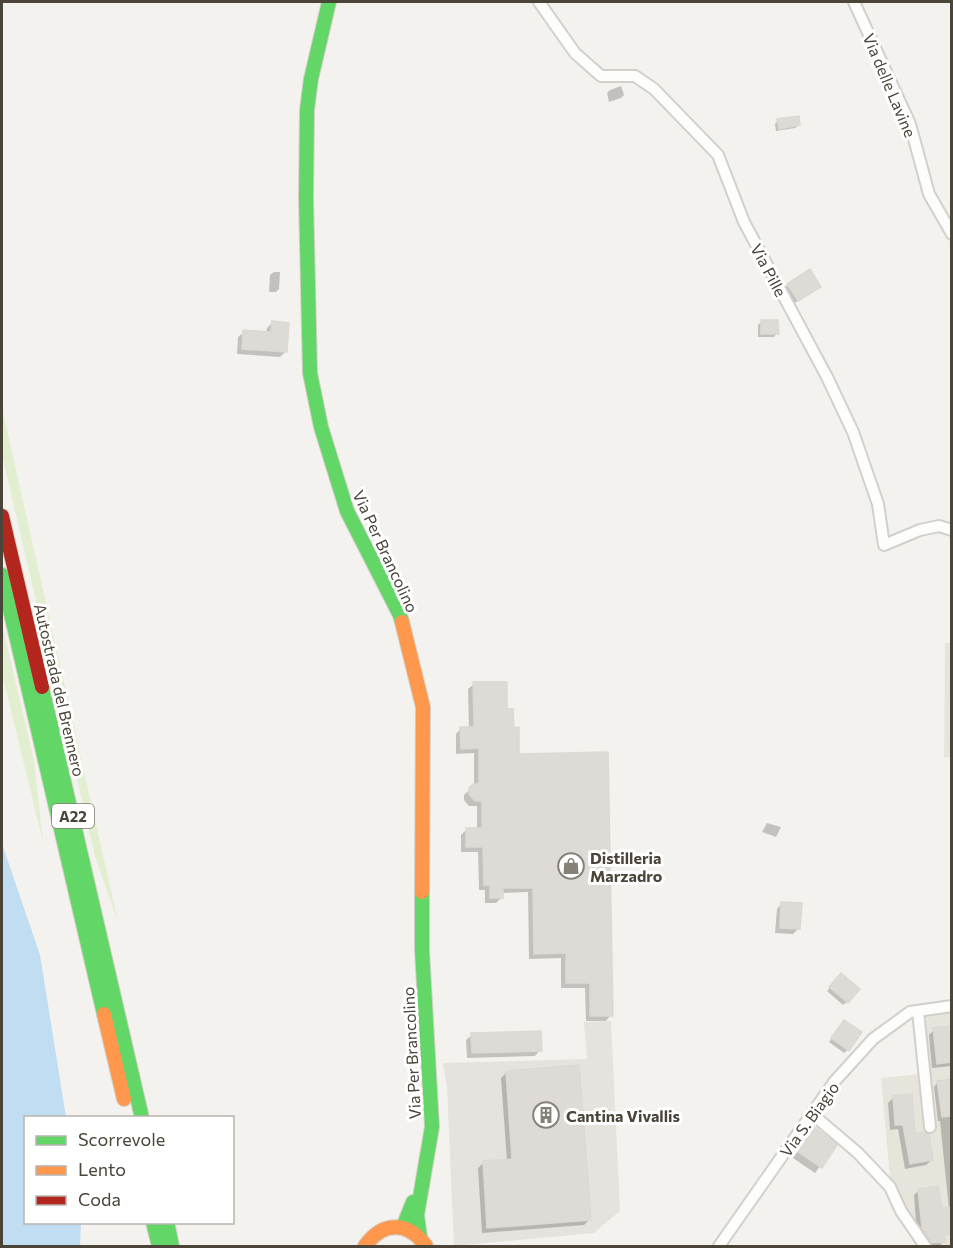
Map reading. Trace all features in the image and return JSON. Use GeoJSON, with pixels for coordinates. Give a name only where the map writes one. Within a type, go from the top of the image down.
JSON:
{"type":"FeatureCollection","features":[{"type":"Feature","properties":{"kind":"main road","name":"Via Per Brancolino"},"geometry":{"type":"LineString","coordinates":[[329,2],[311,79],[307,110],[306,198],[310,373],[321,427],[347,511],[400,615],[423,707],[422,950],[432,1127],[428,1153]]}},
{"type":"Feature","properties":{"kind":"main road","name":"Autostrada del Brennero"},"geometry":{"type":"LineString","coordinates":[[2,516],[142,1116]]}},
{"type":"Feature","properties":{"kind":"main road","name":"Autostrada del Brennero"},"geometry":{"type":"LineString","coordinates":[[2,575],[129,1116]]}},
{"type":"Feature","properties":{"kind":"main road"},"geometry":{"type":"LineString","coordinates":[[403,1227],[408,1218],[428,1153]]}},
{"type":"Feature","properties":{"kind":"main road"},"geometry":{"type":"LineString","coordinates":[[423,1242],[417,1215],[428,1153]]}},
{"type":"Feature","properties":{"kind":"main road"},"geometry":{"type":"LineString","coordinates":[[154,1224],[159,1246]]}},
{"type":"Feature","properties":{"kind":"main road"},"geometry":{"type":"LineString","coordinates":[[166,1224],[172,1246]]}},
{"type":"Feature","properties":{"kind":"main road"},"geometry":{"type":"LineString","coordinates":[[365,1246],[373,1235],[392,1226],[403,1227],[423,1242]]}},
{"type":"Feature","properties":{"kind":"street","name":"Via Pille"},"geometry":{"type":"LineString","coordinates":[[539,2],[575,53],[601,76],[635,76],[654,89],[718,155],[744,222],[827,377],[853,432],[878,504],[884,545],[921,530],[939,526],[951,530]]}},
{"type":"Feature","properties":{"kind":"street","name":"Via delle Lavine"},"geometry":{"type":"LineString","coordinates":[[854,2],[910,124],[929,194],[951,234]]}},
{"type":"Feature","properties":{"kind":"street","name":"Via S. Biagio"},"geometry":{"type":"LineString","coordinates":[[719,1246],[834,1082],[873,1039],[910,1012],[951,1006]]}},
{"type":"Feature","properties":{"kind":"street"},"geometry":{"type":"LineString","coordinates":[[918,1011],[930,1127]]}},
{"type":"Feature","properties":{"kind":"street"},"geometry":{"type":"LineString","coordinates":[[812,1114],[858,1153],[890,1187],[901,1210],[925,1246]]}},
{"type":"Feature","properties":{"kind":"shaded area"},"geometry":{"type":"Polygon","coordinates":[[[945,643],[951,643],[952,756],[944,758],[945,643]]]}},
{"type":"Feature","properties":{"kind":"shaded area"},"geometry":{"type":"Polygon","coordinates":[[[951,1000],[951,1246],[919,1246],[912,1240],[890,1177],[881,1078],[921,1074],[915,1005],[951,1000]]]}},
{"type":"Feature","properties":{"kind":"shaded area"},"geometry":{"type":"Polygon","coordinates":[[[611,1021],[620,1211],[594,1233],[454,1246],[447,1087],[443,1063],[587,1059],[584,1022],[611,1021]],[[579,1066],[506,1071],[512,1159],[483,1162],[488,1228],[590,1220],[579,1066]]]}},
{"type":"Feature","properties":{"kind":"green space"},"geometry":{"type":"Polygon","coordinates":[[[2,408],[118,922],[95,856],[2,454],[2,408]]]}},
{"type":"Feature","properties":{"kind":"green space"},"geometry":{"type":"Polygon","coordinates":[[[2,624],[34,761],[43,842],[2,673],[2,624]]]}},
{"type":"Feature","properties":{"kind":"water"},"geometry":{"type":"Polygon","coordinates":[[[2,844],[40,955],[66,1116],[24,1116],[24,1224],[81,1224],[80,1246],[2,1246],[2,844]]]}},
{"type":"Feature","properties":{"kind":"building"},"geometry":{"type":"Polygon","coordinates":[[[799,116],[800,125],[779,129],[777,119],[799,116]]]}},
{"type":"Feature","properties":{"kind":"building"},"geometry":{"type":"Polygon","coordinates":[[[810,269],[821,287],[798,301],[787,284],[810,269]]]}},
{"type":"Feature","properties":{"kind":"building"},"geometry":{"type":"Polygon","coordinates":[[[761,320],[778,320],[779,334],[761,334],[761,320]]]}},
{"type":"Feature","properties":{"kind":"building"},"geometry":{"type":"Polygon","coordinates":[[[272,321],[289,323],[287,352],[242,349],[243,330],[271,332],[272,321]]]}},
{"type":"Feature","properties":{"kind":"building","name":"Distilleria Marzadro"},"geometry":{"type":"Polygon","coordinates":[[[473,682],[507,682],[507,709],[513,709],[514,728],[519,727],[519,754],[608,752],[613,1016],[590,1016],[590,983],[566,983],[566,953],[534,954],[533,888],[503,888],[503,898],[490,898],[490,885],[484,885],[483,847],[466,847],[466,828],[482,828],[482,801],[475,801],[469,794],[469,788],[473,784],[479,784],[479,748],[461,749],[460,727],[474,727],[473,682]]]}},
{"type":"Feature","properties":{"kind":"building"},"geometry":{"type":"Polygon","coordinates":[[[781,902],[802,903],[800,929],[780,928],[781,902]]]}},
{"type":"Feature","properties":{"kind":"building"},"geometry":{"type":"Polygon","coordinates":[[[841,973],[860,989],[848,1003],[829,987],[841,973]]]}},
{"type":"Feature","properties":{"kind":"building"},"geometry":{"type":"Polygon","coordinates":[[[844,1020],[862,1032],[849,1051],[831,1038],[844,1020]]]}},
{"type":"Feature","properties":{"kind":"building"},"geometry":{"type":"Polygon","coordinates":[[[951,1026],[951,1062],[937,1064],[933,1028],[951,1026]]]}},
{"type":"Feature","properties":{"kind":"building"},"geometry":{"type":"Polygon","coordinates":[[[541,1031],[542,1051],[472,1053],[471,1033],[541,1031]]]}},
{"type":"Feature","properties":{"kind":"building","name":"Cantina Vivallis"},"geometry":{"type":"Polygon","coordinates":[[[579,1065],[591,1220],[487,1228],[483,1161],[512,1159],[506,1071],[579,1065]]]}},
{"type":"Feature","properties":{"kind":"building"},"geometry":{"type":"Polygon","coordinates":[[[951,1079],[951,1116],[942,1117],[937,1081],[951,1079]]]}},
{"type":"Feature","properties":{"kind":"building"},"geometry":{"type":"Polygon","coordinates":[[[912,1094],[915,1134],[925,1132],[929,1134],[933,1160],[910,1164],[903,1125],[895,1125],[893,1096],[912,1094]]]}},
{"type":"Feature","properties":{"kind":"building"},"geometry":{"type":"Polygon","coordinates":[[[814,1127],[837,1145],[822,1168],[798,1152],[814,1127]]]}},
{"type":"Feature","properties":{"kind":"building"},"geometry":{"type":"Polygon","coordinates":[[[938,1186],[942,1208],[951,1207],[951,1234],[944,1235],[945,1242],[932,1243],[922,1228],[918,1189],[938,1186]]]}},
{"type":"Feature","properties":{"kind":"traffic: fast"},"geometry":{"type":"LineString","coordinates":[[329,2],[311,79],[307,110],[306,198],[310,373],[321,427],[347,511],[402,622]]}},
{"type":"Feature","properties":{"kind":"traffic: fast"},"geometry":{"type":"LineString","coordinates":[[2,575],[104,1014]]}},
{"type":"Feature","properties":{"kind":"traffic: fast"},"geometry":{"type":"LineString","coordinates":[[42,687],[142,1116]]}},
{"type":"Feature","properties":{"kind":"traffic: fast"},"geometry":{"type":"LineString","coordinates":[[420,1237],[417,1215],[432,1127],[422,950],[422,892]]}},
{"type":"Feature","properties":{"kind":"traffic: fast"},"geometry":{"type":"LineString","coordinates":[[403,1227],[413,1202]]}},
{"type":"Feature","properties":{"kind":"traffic: fast"},"geometry":{"type":"LineString","coordinates":[[154,1224],[159,1246]]}},
{"type":"Feature","properties":{"kind":"traffic: fast"},"geometry":{"type":"LineString","coordinates":[[167,1224],[172,1246]]}},
{"type":"Feature","properties":{"kind":"traffic: slow"},"geometry":{"type":"LineString","coordinates":[[402,622],[423,707],[422,892]]}},
{"type":"Feature","properties":{"kind":"traffic: slow"},"geometry":{"type":"LineString","coordinates":[[104,1014],[124,1099]]}},
{"type":"Feature","properties":{"kind":"traffic: slow"},"geometry":{"type":"LineString","coordinates":[[365,1246],[380,1232],[396,1227],[411,1232],[426,1246]]}},
{"type":"Feature","properties":{"kind":"traffic: jam"},"geometry":{"type":"LineString","coordinates":[[2,516],[42,687]]}},
{"type":"Feature","properties":{"kind":"place","name":"Distilleria Marzadro"},"geometry":{"type":"Point","coordinates":[571,866]}},
{"type":"Feature","properties":{"kind":"place","name":"Cantina Vivallis"},"geometry":{"type":"Point","coordinates":[546,1115]}}]}
